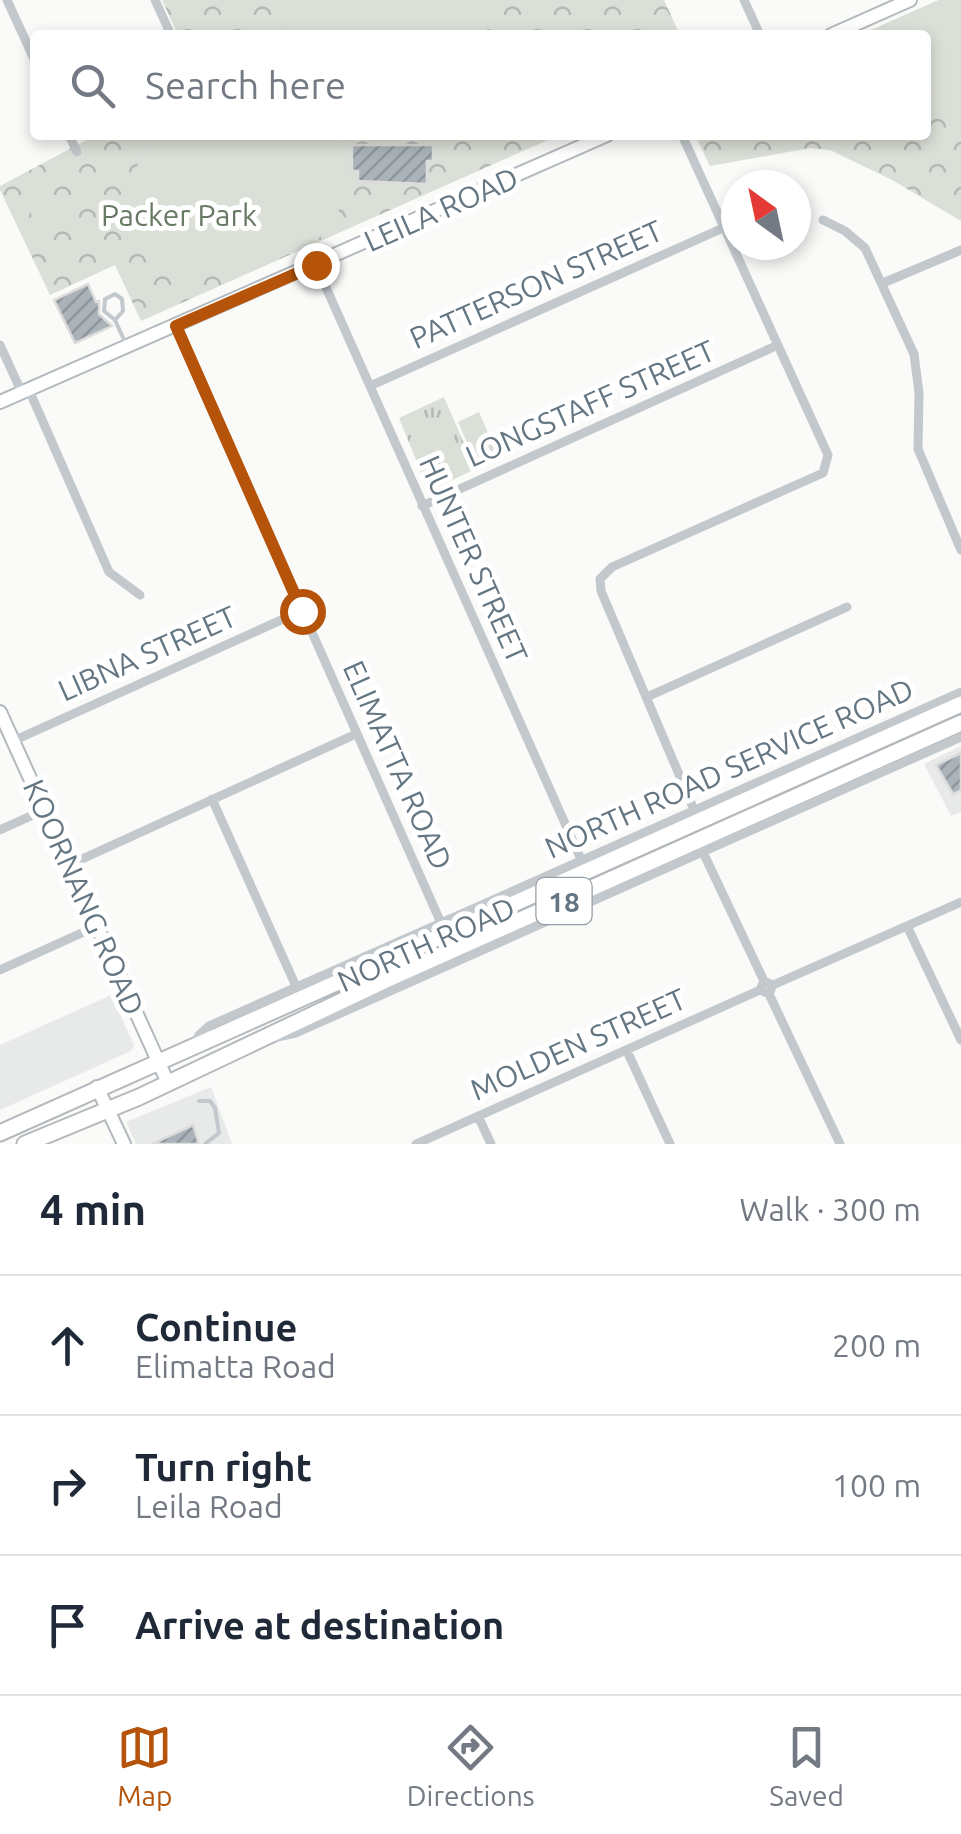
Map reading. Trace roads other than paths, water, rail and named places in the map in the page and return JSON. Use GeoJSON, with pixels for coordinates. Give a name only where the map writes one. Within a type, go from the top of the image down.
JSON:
{"type":"FeatureCollection","features":[{"type":"Feature","properties":{"kind":"highway","name":"NORTH ROAD"},"geometry":{"type":"LineString","coordinates":[[25,1144],[258,1041],[584,867],[696,833],[961,704]]}},
{"type":"Feature","properties":{"kind":"highway","name":"NORTH ROAD"},"geometry":{"type":"LineString","coordinates":[[0,1133],[300,994],[447,937],[961,723]]}},
{"type":"Feature","properties":{"kind":"street"},"geometry":{"type":"LineString","coordinates":[[7,0],[30,50]]}},
{"type":"Feature","properties":{"kind":"street"},"geometry":{"type":"LineString","coordinates":[[155,0],[169,30]]}},
{"type":"Feature","properties":{"kind":"street"},"geometry":{"type":"LineString","coordinates":[[744,0],[758,30]]}},
{"type":"Feature","properties":{"kind":"street"},"geometry":{"type":"LineString","coordinates":[[841,30],[906,1]]}},
{"type":"Feature","properties":{"kind":"street"},"geometry":{"type":"LineString","coordinates":[[71,140],[76,152]]}},
{"type":"Feature","properties":{"kind":"street","name":"LEILA ROAD"},"geometry":{"type":"LineString","coordinates":[[0,402],[596,140]]}},
{"type":"Feature","properties":{"kind":"street"},"geometry":{"type":"LineString","coordinates":[[684,140],[721,223]]}},
{"type":"Feature","properties":{"kind":"street"},"geometry":{"type":"LineString","coordinates":[[823,220],[845,231],[865,248],[914,354],[921,458],[961,550]]}},
{"type":"Feature","properties":{"kind":"street","name":"PATTERSON STREET"},"geometry":{"type":"LineString","coordinates":[[370,386],[721,229]]}},
{"type":"Feature","properties":{"kind":"street"},"geometry":{"type":"LineString","coordinates":[[883,283],[961,250]]}},
{"type":"Feature","properties":{"kind":"street"},"geometry":{"type":"LineString","coordinates":[[738,260],[828,455],[824,473],[612,567],[600,578],[601,592],[647,697],[696,833],[840,1144]]}},
{"type":"Feature","properties":{"kind":"street","name":"HUNTER STREET"},"geometry":{"type":"LineString","coordinates":[[316,265],[584,867]]}},
{"type":"Feature","properties":{"kind":"street","name":"ELIMATTA ROAD"},"geometry":{"type":"LineString","coordinates":[[176,326],[447,937]]}},
{"type":"Feature","properties":{"kind":"street"},"geometry":{"type":"LineString","coordinates":[[0,345],[109,572],[140,595]]}},
{"type":"Feature","properties":{"kind":"street","name":"LONGSTAFF STREET"},"geometry":{"type":"LineString","coordinates":[[422,506],[778,345]]}},
{"type":"Feature","properties":{"kind":"street"},"geometry":{"type":"LineString","coordinates":[[647,697],[847,607]]}},
{"type":"Feature","properties":{"kind":"street","name":"LIBNA STREET"},"geometry":{"type":"LineString","coordinates":[[13,741],[302,611]]}},
{"type":"Feature","properties":{"kind":"street","name":"NORTH ROAD SERVICE ROAD"},"geometry":{"type":"LineString","coordinates":[[258,1041],[296,1033],[696,833],[961,692]]}},
{"type":"Feature","properties":{"kind":"street","name":"KOORNANG ROAD"},"geometry":{"type":"LineString","coordinates":[[0,712],[168,1083]]}},
{"type":"Feature","properties":{"kind":"street"},"geometry":{"type":"LineString","coordinates":[[69,865],[356,734]]}},
{"type":"Feature","properties":{"kind":"street","name":"NORTH ROAD SERVICE ROAD"},"geometry":{"type":"LineString","coordinates":[[696,833],[961,737]]}},
{"type":"Feature","properties":{"kind":"street"},"geometry":{"type":"LineString","coordinates":[[212,800],[300,994]]}},
{"type":"Feature","properties":{"kind":"street"},"geometry":{"type":"LineString","coordinates":[[0,830],[44,810]]}},
{"type":"Feature","properties":{"kind":"street","name":"MOLDEN STREET"},"geometry":{"type":"LineString","coordinates":[[416,1144],[961,902]]}},
{"type":"Feature","properties":{"kind":"street"},"geometry":{"type":"LineString","coordinates":[[0,970],[97,926]]}},
{"type":"Feature","properties":{"kind":"street"},"geometry":{"type":"LineString","coordinates":[[907,926],[961,1040]]}},
{"type":"Feature","properties":{"kind":"street"},"geometry":{"type":"LineString","coordinates":[[626,1050],[670,1144]]}},
{"type":"Feature","properties":{"kind":"street"},"geometry":{"type":"LineString","coordinates":[[97,1088],[124,1144]]}},
{"type":"Feature","properties":{"kind":"street"},"geometry":{"type":"LineString","coordinates":[[478,1116],[491,1144]]}},
{"type":"Feature","properties":{"kind":"lane"},"geometry":{"type":"LineString","coordinates":[[115,320],[123,311],[122,299],[115,294],[105,299],[104,311],[115,320],[128,346]]}},
{"type":"Feature","properties":{"kind":"lane"},"geometry":{"type":"LineString","coordinates":[[199,1101],[210,1100],[219,1126],[219,1133],[205,1144]]}},
{"type":"Feature","properties":{"kind":"park label","name":"Packer Park"},"geometry":{"type":"Point","coordinates":[179,215]}}]}
